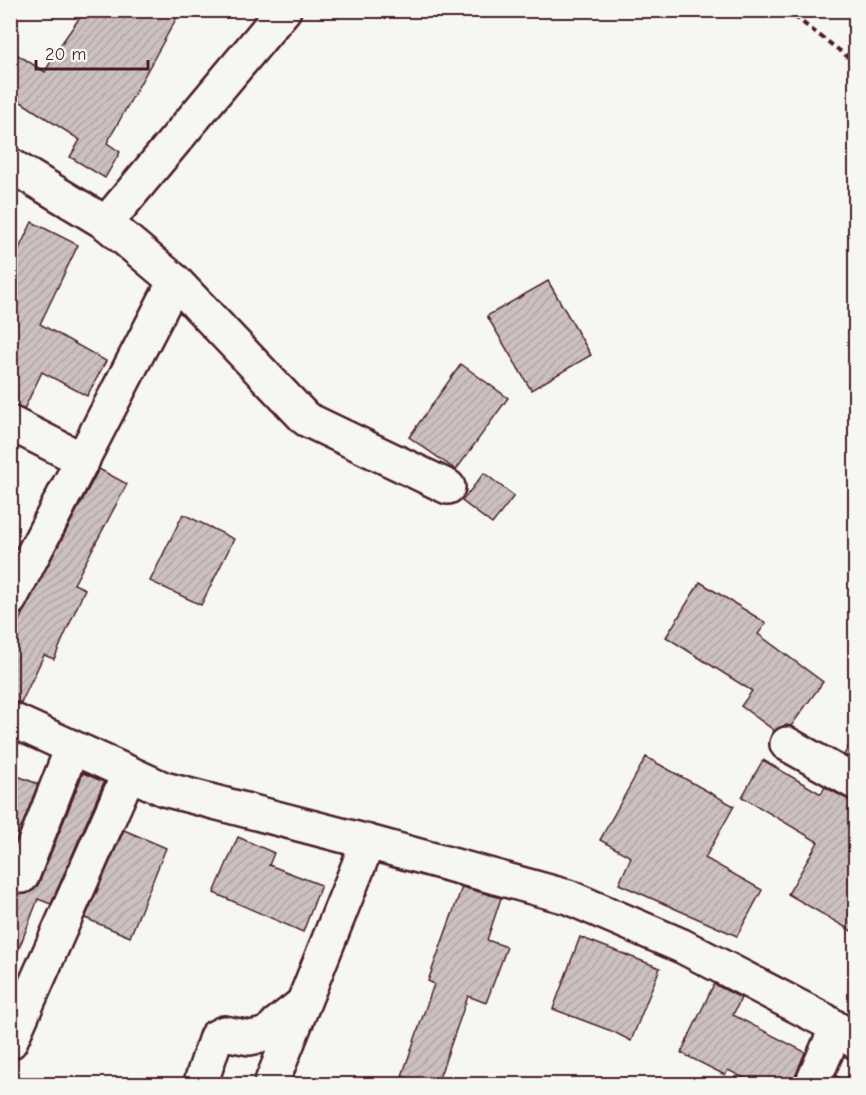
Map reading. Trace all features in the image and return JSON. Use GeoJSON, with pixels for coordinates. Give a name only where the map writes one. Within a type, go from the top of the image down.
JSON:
{"type":"FeatureCollection","features":[{"type":"Feature","properties":{"kind":"street"},"geometry":{"type":"LineString","coordinates":[[106,224],[284,10]]}},
{"type":"Feature","properties":{"kind":"street"},"geometry":{"type":"LineString","coordinates":[[10,165],[106,224],[175,281],[306,418],[448,487]]}},
{"type":"Feature","properties":{"kind":"street"},"geometry":{"type":"LineString","coordinates":[[10,599],[175,281]]}},
{"type":"Feature","properties":{"kind":"street"},"geometry":{"type":"LineString","coordinates":[[10,423],[82,460]]}},
{"type":"Feature","properties":{"kind":"street"},"geometry":{"type":"LineString","coordinates":[[10,719],[164,789],[568,897],[682,946],[824,1020],[846,1035],[812,1084]]}},
{"type":"Feature","properties":{"kind":"street"},"geometry":{"type":"LineString","coordinates":[[787,744],[855,783]]}},
{"type":"Feature","properties":{"kind":"street"},"geometry":{"type":"LineString","coordinates":[[10,872],[22,876],[72,748]]}},
{"type":"Feature","properties":{"kind":"street"},"geometry":{"type":"LineString","coordinates":[[10,1042],[129,773]]}},
{"type":"Feature","properties":{"kind":"street"},"geometry":{"type":"LineString","coordinates":[[271,1084],[368,842]]}},
{"type":"Feature","properties":{"kind":"street"},"geometry":{"type":"LineString","coordinates":[[204,1084],[202,1079],[216,1037],[224,1033],[250,1038],[268,1034],[304,1003]]}},
{"type":"Feature","properties":{"kind":"path"},"geometry":{"type":"LineString","coordinates":[[786,10],[855,63]]}},
{"type":"Feature","properties":{"kind":"building"},"geometry":{"type":"Polygon","coordinates":[[[85,10],[181,10],[107,143],[120,152],[105,178],[70,157],[80,140],[10,95],[10,50],[45,72],[57,50],[85,10]]]}},
{"type":"Feature","properties":{"kind":"building"},"geometry":{"type":"Polygon","coordinates":[[[32,222],[78,245],[40,324],[106,361],[87,396],[42,372],[24,409],[10,405],[10,267],[32,222]]]}},
{"type":"Feature","properties":{"kind":"building"},"geometry":{"type":"Polygon","coordinates":[[[548,281],[591,355],[531,390],[487,316],[548,281]]]}},
{"type":"Feature","properties":{"kind":"building"},"geometry":{"type":"Polygon","coordinates":[[[461,364],[508,398],[456,470],[409,437],[461,364]]]}},
{"type":"Feature","properties":{"kind":"building"},"geometry":{"type":"Polygon","coordinates":[[[99,469],[127,484],[74,584],[85,589],[54,659],[44,655],[21,703],[10,701],[10,641],[24,610],[99,469]]]}},
{"type":"Feature","properties":{"kind":"building"},"geometry":{"type":"Polygon","coordinates":[[[484,473],[514,496],[492,524],[462,501],[484,473]]]}},
{"type":"Feature","properties":{"kind":"building"},"geometry":{"type":"Polygon","coordinates":[[[183,514],[234,539],[201,605],[150,581],[183,514]]]}},
{"type":"Feature","properties":{"kind":"building"},"geometry":{"type":"Polygon","coordinates":[[[700,582],[766,623],[758,634],[823,682],[791,726],[786,725],[775,731],[741,706],[752,691],[666,637],[700,582]]]}},
{"type":"Feature","properties":{"kind":"building"},"geometry":{"type":"Polygon","coordinates":[[[855,734],[855,761],[844,755],[855,734]]]}},
{"type":"Feature","properties":{"kind":"building"},"geometry":{"type":"Polygon","coordinates":[[[646,757],[734,806],[705,858],[762,890],[737,936],[619,884],[631,857],[600,840],[646,757]]]}},
{"type":"Feature","properties":{"kind":"building"},"geometry":{"type":"Polygon","coordinates":[[[763,760],[821,794],[825,787],[855,802],[855,933],[788,894],[818,842],[742,797],[763,760]]]}},
{"type":"Feature","properties":{"kind":"building"},"geometry":{"type":"Polygon","coordinates":[[[10,773],[38,784],[11,854],[10,854],[10,773]]]}},
{"type":"Feature","properties":{"kind":"building"},"geometry":{"type":"Polygon","coordinates":[[[83,773],[104,782],[51,904],[38,899],[13,964],[10,964],[10,892],[26,894],[34,890],[39,883],[83,773]]]}},
{"type":"Feature","properties":{"kind":"building"},"geometry":{"type":"Polygon","coordinates":[[[124,830],[166,848],[130,937],[85,918],[124,830]]]}},
{"type":"Feature","properties":{"kind":"building"},"geometry":{"type":"Polygon","coordinates":[[[238,837],[274,853],[269,865],[321,885],[303,932],[214,893],[238,837]]]}},
{"type":"Feature","properties":{"kind":"building"},"geometry":{"type":"Polygon","coordinates":[[[462,887],[501,898],[487,940],[507,947],[486,1003],[468,996],[437,1084],[428,1084],[402,1076],[434,984],[428,981],[462,887]]]}},
{"type":"Feature","properties":{"kind":"building"},"geometry":{"type":"Polygon","coordinates":[[[580,937],[660,968],[631,1041],[614,1032],[553,1009],[580,937]]]}},
{"type":"Feature","properties":{"kind":"building"},"geometry":{"type":"Polygon","coordinates":[[[714,984],[741,998],[733,1015],[805,1052],[794,1084],[756,1084],[728,1070],[725,1075],[681,1053],[714,984]]]}},
{"type":"Feature","properties":{"kind":"building"},"geometry":{"type":"Polygon","coordinates":[[[836,1076],[852,1084],[832,1084],[836,1076]]]}}]}
